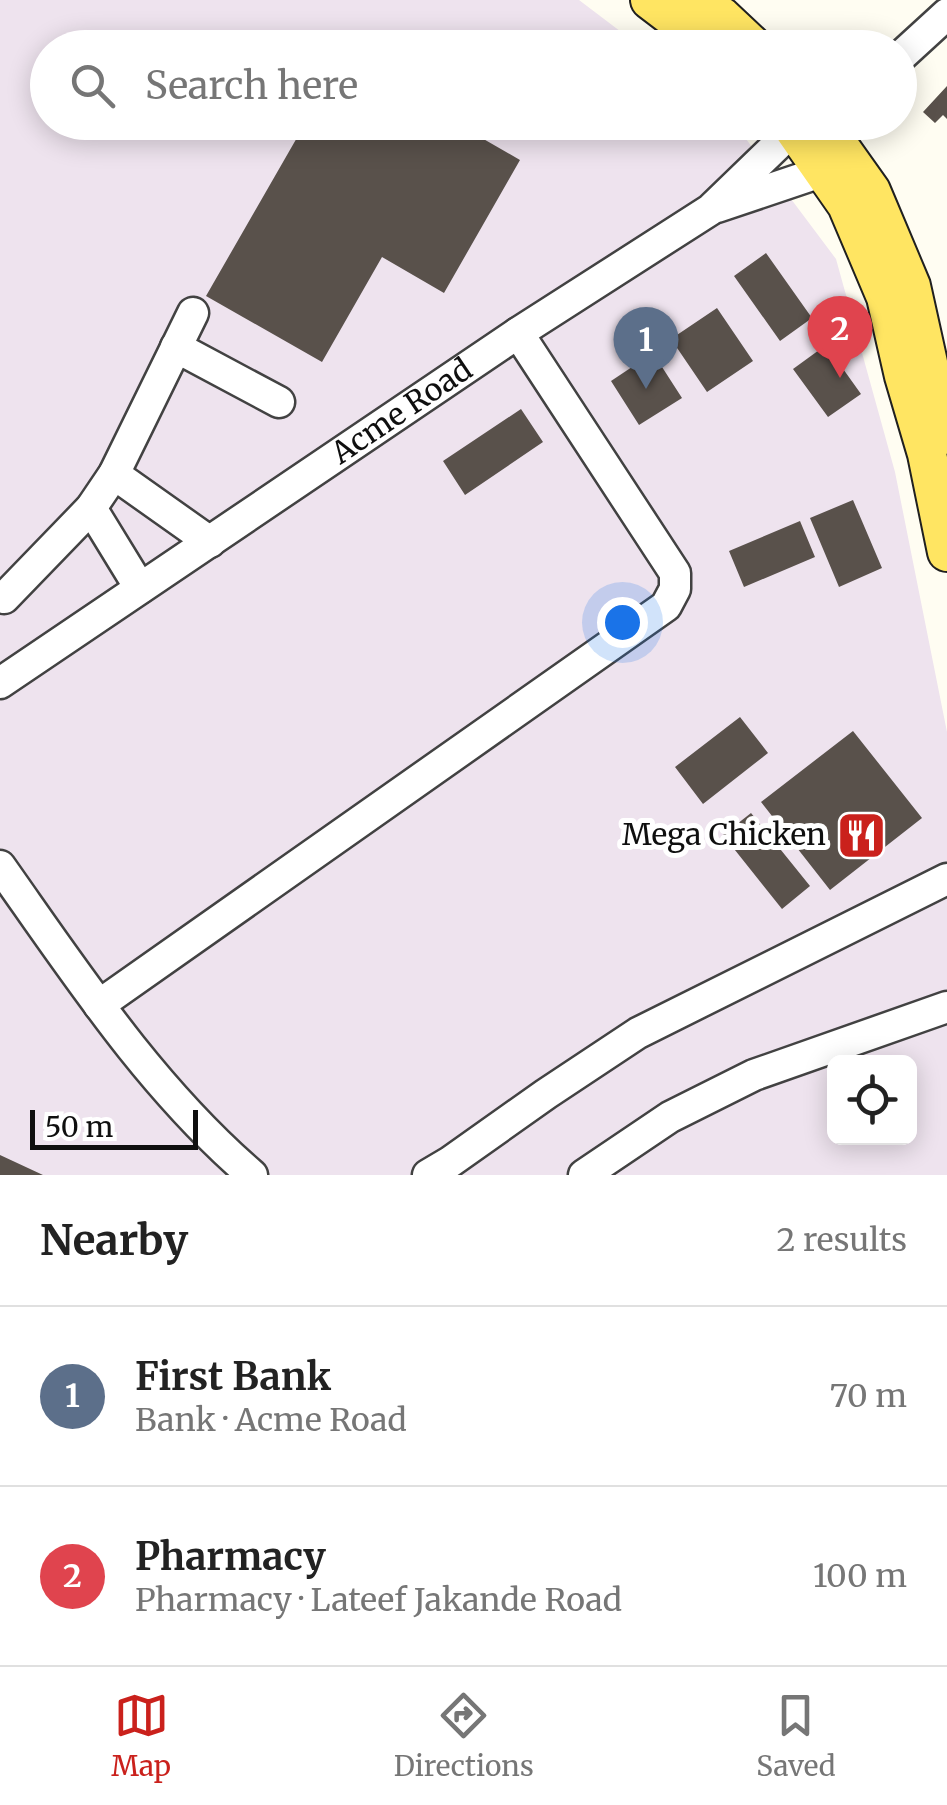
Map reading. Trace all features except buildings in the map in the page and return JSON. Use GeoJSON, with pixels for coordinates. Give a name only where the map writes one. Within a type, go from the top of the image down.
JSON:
{"type":"FeatureCollection","features":[{"type":"Feature","properties":{"kind":"main road"},"geometry":{"type":"LineString","coordinates":[[650,0],[715,21]]}},
{"type":"Feature","properties":{"kind":"main road"},"geometry":{"type":"LineString","coordinates":[[822,140],[871,190],[911,286],[947,447]]}},
{"type":"Feature","properties":{"kind":"main road"},"geometry":{"type":"LineString","coordinates":[[927,370],[926,454],[947,552]]}},
{"type":"Feature","properties":{"kind":"street"},"geometry":{"type":"LineString","coordinates":[[917,42],[947,14]]}},
{"type":"Feature","properties":{"kind":"street"},"geometry":{"type":"LineString","coordinates":[[710,210],[808,140]]}},
{"type":"Feature","properties":{"kind":"street","name":"Acme Road"},"geometry":{"type":"LineString","coordinates":[[0,684],[518,333],[710,210],[808,140]]}},
{"type":"Feature","properties":{"kind":"street"},"geometry":{"type":"LineString","coordinates":[[4,598],[90,508],[114,474],[193,313]]}},
{"type":"Feature","properties":{"kind":"street"},"geometry":{"type":"LineString","coordinates":[[99,1005],[666,606],[675,589],[675,574],[518,333]]}},
{"type":"Feature","properties":{"kind":"street"},"geometry":{"type":"LineString","coordinates":[[176,347],[279,402]]}},
{"type":"Feature","properties":{"kind":"street"},"geometry":{"type":"LineString","coordinates":[[114,474],[210,542]]}},
{"type":"Feature","properties":{"kind":"street"},"geometry":{"type":"LineString","coordinates":[[90,508],[140,588]]}},
{"type":"Feature","properties":{"kind":"street"},"geometry":{"type":"LineString","coordinates":[[0,866],[148,1070],[214,1142],[252,1175]]}},
{"type":"Feature","properties":{"kind":"street"},"geometry":{"type":"LineString","coordinates":[[428,1175],[638,1033],[947,880]]}},
{"type":"Feature","properties":{"kind":"street"},"geometry":{"type":"LineString","coordinates":[[584,1175],[670,1117],[754,1075],[947,1008]]}},
{"type":"Feature","properties":{"kind":"shaded area"},"geometry":{"type":"Polygon","coordinates":[[[0,0],[579,0],[619,30],[30,30],[30,140],[747,140],[836,259],[895,472],[947,732],[947,1175],[0,1175],[0,0]]]}},
{"type":"Feature","properties":{"kind":"place","name":"Pharmacy"},"geometry":{"type":"Point","coordinates":[840,378]}},
{"type":"Feature","properties":{"kind":"place","name":"First Bank"},"geometry":{"type":"Point","coordinates":[646,389]}},
{"type":"Feature","properties":{"kind":"place","name":"Mega Chicken"},"geometry":{"type":"Point","coordinates":[861,835]}}]}
